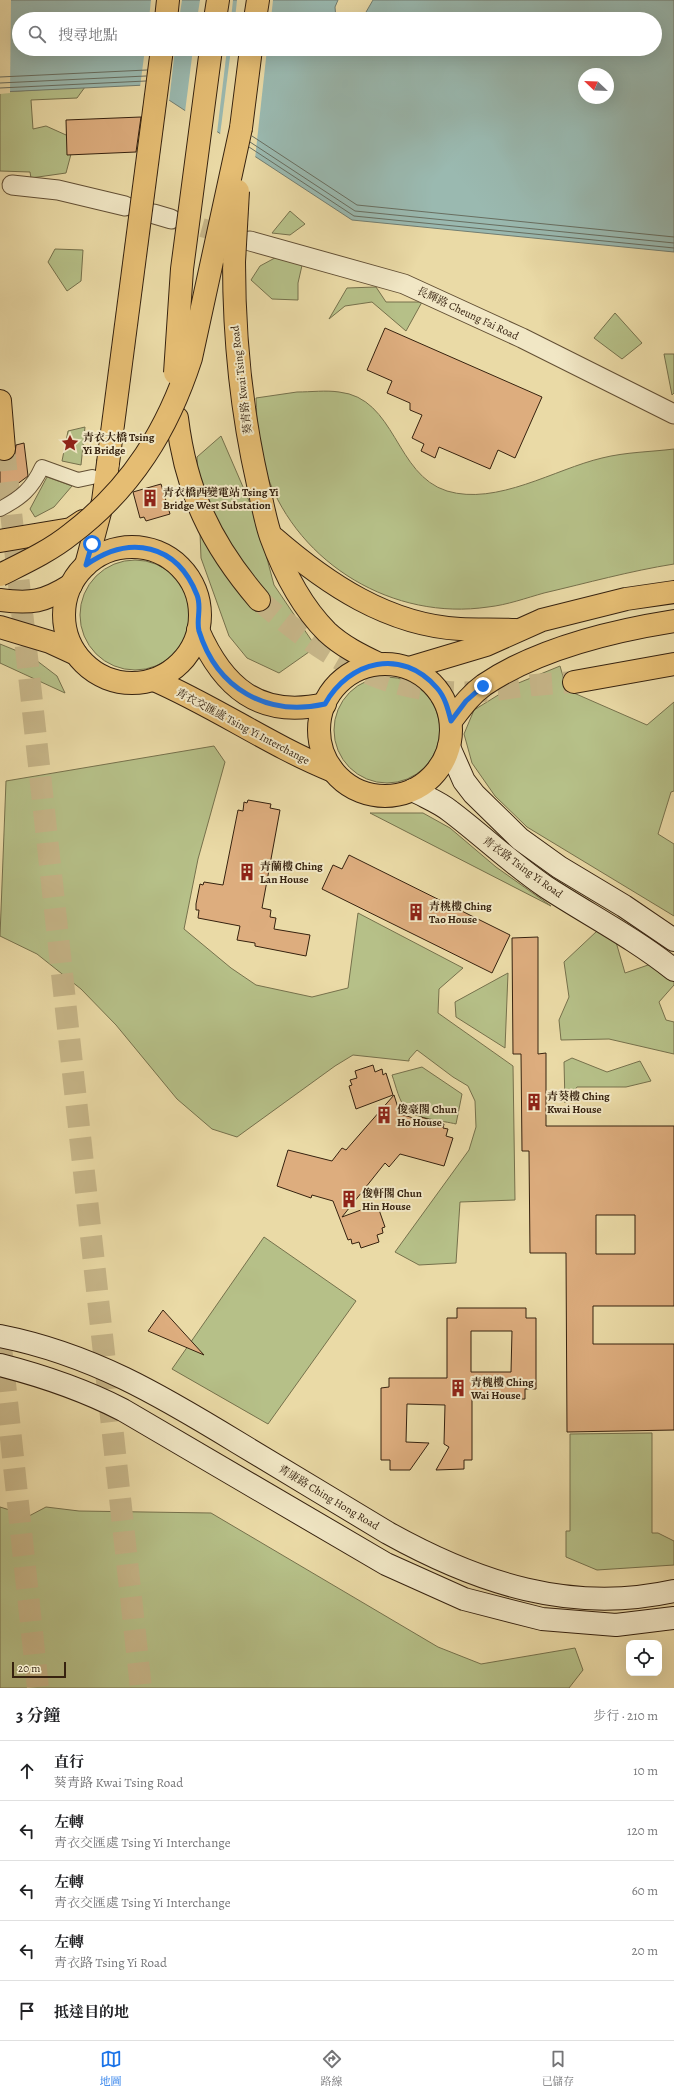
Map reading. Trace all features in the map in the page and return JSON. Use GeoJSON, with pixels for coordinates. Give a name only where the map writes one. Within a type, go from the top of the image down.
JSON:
{"type":"FeatureCollection","features":[{"type":"Feature","properties":{"kind":"main road"},"geometry":{"type":"LineString","coordinates":[[167,12],[168,0]]}},
{"type":"Feature","properties":{"kind":"main road"},"geometry":{"type":"LineString","coordinates":[[216,12],[218,0]]}},
{"type":"Feature","properties":{"kind":"main road"},"geometry":{"type":"LineString","coordinates":[[256,12],[258,0]]}},
{"type":"Feature","properties":{"kind":"main road"},"geometry":{"type":"LineString","coordinates":[[86,565],[108,552],[132,547],[150,549],[162,554],[178,564],[189,577],[198,597],[200,612],[195,640],[182,662],[168,674],[154,680],[136,683],[118,682],[104,677],[89,668],[76,654],[70,644],[65,625],[65,605],[71,585],[86,565],[103,501],[161,56]]}},
{"type":"Feature","properties":{"kind":"main road"},"geometry":{"type":"LineString","coordinates":[[175,373],[182,269],[210,56]]}},
{"type":"Feature","properties":{"kind":"main road","name":"葵青路 Kwai Tsing Road"},"geometry":{"type":"LineString","coordinates":[[250,56],[241,128],[234,262],[234,312],[239,383],[251,452],[270,535],[290,580],[318,622],[343,645],[379,664]]}},
{"type":"Feature","properties":{"kind":"main road"},"geometry":{"type":"LineString","coordinates":[[0,575],[55,545],[96,513],[129,478],[154,444],[179,394],[191,358],[241,128]]}},
{"type":"Feature","properties":{"kind":"main road"},"geometry":{"type":"LineString","coordinates":[[0,401],[4,449]]}},
{"type":"Feature","properties":{"kind":"main road"},"geometry":{"type":"LineString","coordinates":[[177,418],[186,466],[196,501],[214,540],[235,572],[259,600]]}},
{"type":"Feature","properties":{"kind":"main road"},"geometry":{"type":"LineString","coordinates":[[0,541],[70,529],[83,521],[103,501]]}},
{"type":"Feature","properties":{"kind":"main road"},"geometry":{"type":"LineString","coordinates":[[270,535],[332,583],[358,600],[385,612],[420,622],[453,628],[518,630]]}},
{"type":"Feature","properties":{"kind":"main road"},"geometry":{"type":"LineString","coordinates":[[0,600],[24,603],[39,601],[52,597],[71,585]]}},
{"type":"Feature","properties":{"kind":"main road"},"geometry":{"type":"LineString","coordinates":[[409,668],[486,645],[542,620],[626,599],[674,592]]}},
{"type":"Feature","properties":{"kind":"main road"},"geometry":{"type":"LineString","coordinates":[[451,721],[466,701],[483,686],[512,668],[588,640],[665,623]]}},
{"type":"Feature","properties":{"kind":"main road"},"geometry":{"type":"LineString","coordinates":[[0,627],[50,642],[76,654]]}},
{"type":"Feature","properties":{"kind":"main road"},"geometry":{"type":"LineString","coordinates":[[198,630],[208,653],[228,680],[241,691],[256,700],[273,706],[290,708],[308,708],[325,704]]}},
{"type":"Feature","properties":{"kind":"main road","name":"青衣交匯處 Tsing Yi Interchange"},"geometry":{"type":"LineString","coordinates":[[379,664],[394,664],[409,668],[424,675],[437,688],[447,704],[451,721],[449,747],[442,764],[435,774],[424,784],[413,790],[390,796],[364,793],[342,780],[333,771],[324,756],[320,739],[320,721],[325,704],[332,691],[342,680],[354,671],[379,664]]}},
{"type":"Feature","properties":{"kind":"main road"},"geometry":{"type":"LineString","coordinates":[[574,682],[674,664]]}},
{"type":"Feature","properties":{"kind":"main road","name":"青衣交匯處 Tsing Yi Interchange"},"geometry":{"type":"LineString","coordinates":[[154,680],[240,723],[298,757],[333,771]]}},
{"type":"Feature","properties":{"kind":"main road","name":"青衣路 Tsing Yi Road"},"geometry":{"type":"LineString","coordinates":[[449,747],[464,781],[474,794],[520,839],[559,867],[624,906],[674,940]]}},
{"type":"Feature","properties":{"kind":"main road","name":"青衣路 Tsing Yi Road"},"geometry":{"type":"LineString","coordinates":[[413,790],[449,810],[507,858],[546,886],[611,925],[651,952],[674,970]]}},
{"type":"Feature","properties":{"kind":"main road","name":"青康路 Ching Hong Road"},"geometry":{"type":"LineString","coordinates":[[0,1336],[66,1353],[98,1365],[138,1385],[184,1409],[417,1550],[464,1571],[518,1588],[562,1596],[638,1597],[674,1591]]}},
{"type":"Feature","properties":{"kind":"main road"},"geometry":{"type":"LineString","coordinates":[[0,1366],[66,1384],[123,1410],[268,1497],[386,1564],[464,1599],[549,1620],[616,1626],[674,1618]]}},
{"type":"Feature","properties":{"kind":"street"},"geometry":{"type":"LineString","coordinates":[[12,185],[58,190],[125,206]]}},
{"type":"Feature","properties":{"kind":"street","name":"長輝路 Cheung Fai Road"},"geometry":{"type":"LineString","coordinates":[[250,241],[404,284],[522,338],[674,414]]}},
{"type":"Feature","properties":{"kind":"street"},"geometry":{"type":"LineString","coordinates":[[0,509],[19,500],[36,481],[42,467],[78,480],[92,477]]}},
{"type":"Feature","properties":{"kind":"green space"},"geometry":{"type":"Polygon","coordinates":[[[85,87],[77,98],[31,100],[33,129],[46,126],[75,139],[66,173],[31,178],[30,172],[0,171],[0,92],[85,87]]]}},
{"type":"Feature","properties":{"kind":"green space"},"geometry":{"type":"Polygon","coordinates":[[[290,211],[305,224],[290,235],[272,233],[290,211]]]}},
{"type":"Feature","properties":{"kind":"green space"},"geometry":{"type":"Polygon","coordinates":[[[55,249],[83,250],[81,281],[67,291],[48,262],[55,249]]]}},
{"type":"Feature","properties":{"kind":"green space"},"geometry":{"type":"Polygon","coordinates":[[[284,253],[303,261],[298,283],[298,300],[272,299],[251,280],[260,266],[284,253]]]}},
{"type":"Feature","properties":{"kind":"green space"},"geometry":{"type":"Polygon","coordinates":[[[376,287],[386,302],[422,302],[406,331],[372,302],[345,306],[329,319],[347,288],[376,287]]]}},
{"type":"Feature","properties":{"kind":"green space"},"geometry":{"type":"Polygon","coordinates":[[[615,313],[642,343],[622,359],[594,338],[615,313]]]}},
{"type":"Feature","properties":{"kind":"green space"},"geometry":{"type":"Polygon","coordinates":[[[664,354],[674,354],[674,393],[672,395],[664,354]]]}},
{"type":"Feature","properties":{"kind":"green space"},"geometry":{"type":"Polygon","coordinates":[[[334,391],[358,397],[373,408],[385,422],[416,470],[430,482],[447,491],[466,494],[486,494],[506,490],[584,463],[611,456],[674,449],[674,564],[625,574],[488,607],[453,609],[418,605],[385,595],[354,580],[326,560],[302,536],[282,507],[267,475],[260,447],[256,398],[297,392],[334,391]]]}},
{"type":"Feature","properties":{"kind":"green space"},"geometry":{"type":"Polygon","coordinates":[[[85,427],[81,465],[62,461],[68,431],[85,427]]]}},
{"type":"Feature","properties":{"kind":"green space"},"geometry":{"type":"Polygon","coordinates":[[[221,436],[256,517],[274,585],[316,647],[279,673],[247,658],[229,636],[201,558],[197,457],[221,436]]]}},
{"type":"Feature","properties":{"kind":"green space"},"geometry":{"type":"Polygon","coordinates":[[[47,477],[72,486],[54,507],[35,517],[30,509],[47,477]]]}},
{"type":"Feature","properties":{"kind":"green space"},"geometry":{"type":"Polygon","coordinates":[[[135,560],[156,564],[166,569],[174,576],[181,584],[186,594],[190,615],[186,636],[181,646],[174,654],[166,661],[156,666],[135,670],[114,666],[104,661],[96,654],[89,646],[84,636],[80,615],[84,594],[89,584],[96,576],[104,569],[114,564],[135,560]]]}},
{"type":"Feature","properties":{"kind":"green space"},"geometry":{"type":"Polygon","coordinates":[[[0,644],[32,657],[57,676],[65,693],[0,663],[0,644]]]}},
{"type":"Feature","properties":{"kind":"green space"},"geometry":{"type":"Polygon","coordinates":[[[560,666],[567,690],[647,725],[674,702],[674,791],[671,792],[658,834],[674,844],[674,916],[527,827],[495,796],[472,763],[464,734],[474,710],[516,684],[560,666]]]}},
{"type":"Feature","properties":{"kind":"green space"},"geometry":{"type":"Polygon","coordinates":[[[387,677],[407,681],[425,692],[436,710],[440,730],[436,750],[425,768],[407,779],[387,783],[367,779],[349,768],[338,750],[334,730],[338,710],[349,692],[367,681],[387,677]]]}},
{"type":"Feature","properties":{"kind":"green space"},"geometry":{"type":"Polygon","coordinates":[[[214,746],[225,762],[198,859],[184,929],[231,968],[256,985],[312,997],[348,988],[358,913],[463,968],[439,989],[438,1013],[513,1066],[515,1200],[460,1202],[456,1263],[419,1265],[395,1252],[469,1150],[476,1127],[475,1101],[468,1086],[453,1077],[417,1050],[409,1061],[353,1055],[335,1066],[237,1137],[212,1129],[177,1099],[116,1025],[81,989],[37,954],[0,936],[6,781],[214,746]]]}},
{"type":"Feature","properties":{"kind":"green space"},"geometry":{"type":"Polygon","coordinates":[[[370,813],[423,813],[450,828],[496,867],[551,906],[370,813]]]}},
{"type":"Feature","properties":{"kind":"green space"},"geometry":{"type":"Polygon","coordinates":[[[597,931],[614,935],[625,973],[651,964],[674,980],[674,985],[659,1002],[666,1020],[674,1022],[674,1054],[609,1039],[561,1040],[559,1020],[569,997],[564,962],[597,931]]]}},
{"type":"Feature","properties":{"kind":"green space"},"geometry":{"type":"Polygon","coordinates":[[[508,973],[505,1048],[456,1017],[455,1002],[508,973]]]}},
{"type":"Feature","properties":{"kind":"green space"},"geometry":{"type":"Polygon","coordinates":[[[572,1058],[607,1072],[640,1061],[651,1081],[626,1087],[577,1087],[565,1103],[564,1062],[572,1058]]]}},
{"type":"Feature","properties":{"kind":"green space"},"geometry":{"type":"Polygon","coordinates":[[[422,1067],[462,1094],[456,1124],[416,1115],[404,1107],[392,1075],[422,1067]]]}},
{"type":"Feature","properties":{"kind":"green space"},"geometry":{"type":"Polygon","coordinates":[[[264,1237],[356,1301],[268,1424],[172,1369],[264,1237]]]}},
{"type":"Feature","properties":{"kind":"green space"},"geometry":{"type":"Polygon","coordinates":[[[652,1433],[652,1533],[658,1533],[674,1541],[674,1565],[597,1570],[566,1557],[566,1531],[570,1531],[570,1434],[652,1433]]]}},
{"type":"Feature","properties":{"kind":"green space"},"geometry":{"type":"Polygon","coordinates":[[[0,1507],[29,1516],[46,1507],[79,1511],[211,1513],[438,1647],[481,1664],[575,1648],[583,1670],[569,1688],[0,1688],[0,1507]]]}},
{"type":"Feature","properties":{"kind":"water"},"geometry":{"type":"Polygon","coordinates":[[[0,0],[338,0],[335,7],[335,12],[12,12],[12,56],[662,56],[662,12],[366,12],[373,0],[674,0],[674,252],[352,220],[146,85],[0,92],[0,0]]]}},
{"type":"Feature","properties":{"kind":"pier"},"geometry":{"type":"Polygon","coordinates":[[[0,0],[11,0],[10,93],[0,94],[0,0]]]}},
{"type":"Feature","properties":{"kind":"pier"},"geometry":{"type":"Polygon","coordinates":[[[151,0],[182,0],[180,12],[150,12],[151,0]]]}},
{"type":"Feature","properties":{"kind":"pier"},"geometry":{"type":"Polygon","coordinates":[[[200,0],[233,0],[232,12],[198,12],[200,0]]]}},
{"type":"Feature","properties":{"kind":"pier"},"geometry":{"type":"Polygon","coordinates":[[[237,0],[273,0],[272,12],[236,12],[237,0]]]}},
{"type":"Feature","properties":{"kind":"pier"},"geometry":{"type":"Polygon","coordinates":[[[144,56],[174,56],[169,102],[146,87],[140,87],[144,56]]]}},
{"type":"Feature","properties":{"kind":"pier"},"geometry":{"type":"Polygon","coordinates":[[[192,56],[226,56],[217,133],[185,112],[192,56]]]}},
{"type":"Feature","properties":{"kind":"pier"},"geometry":{"type":"Polygon","coordinates":[[[230,56],[266,56],[255,159],[220,135],[230,56]]]}},
{"type":"Feature","properties":{"kind":"building"},"geometry":{"type":"Polygon","coordinates":[[[141,117],[136,152],[67,155],[66,120],[141,117]]]}},
{"type":"Feature","properties":{"kind":"building"},"geometry":{"type":"Polygon","coordinates":[[[385,328],[542,397],[515,458],[498,450],[490,469],[439,447],[435,458],[421,451],[424,444],[412,438],[422,415],[410,410],[410,403],[387,393],[392,381],[367,370],[385,328]]]}},
{"type":"Feature","properties":{"kind":"building"},"geometry":{"type":"Polygon","coordinates":[[[24,443],[28,476],[0,497],[0,461],[11,459],[15,454],[16,445],[24,443]]]}},
{"type":"Feature","properties":{"kind":"building","name":"青衣橋西變電站 Tsing Yi Bridge West Substation"},"geometry":{"type":"Polygon","coordinates":[[[161,484],[170,514],[146,521],[144,517],[140,518],[133,492],[161,484]]]}},
{"type":"Feature","properties":{"kind":"building","name":"青蘭樓 Ching Lan House"},"geometry":{"type":"Polygon","coordinates":[[[248,800],[271,804],[270,808],[280,810],[262,908],[271,910],[270,917],[276,918],[274,929],[310,935],[306,956],[255,946],[255,943],[237,940],[240,926],[198,918],[199,910],[196,910],[196,904],[200,884],[203,885],[204,882],[223,885],[238,810],[243,811],[244,802],[247,803],[248,800]]]}},
{"type":"Feature","properties":{"kind":"building","name":"青桃樓 Ching Tao House"},"geometry":{"type":"Polygon","coordinates":[[[349,855],[510,935],[492,973],[322,889],[333,865],[342,869],[349,855]]]}},
{"type":"Feature","properties":{"kind":"building"},"geometry":{"type":"Polygon","coordinates":[[[538,937],[538,1054],[546,1053],[546,1126],[674,1126],[674,1306],[593,1306],[593,1344],[674,1344],[674,1430],[567,1432],[566,1253],[530,1253],[529,1151],[522,1151],[521,1054],[513,1054],[512,938],[538,937]],[[596,1215],[596,1254],[635,1254],[635,1215],[596,1215]]]}},
{"type":"Feature","properties":{"kind":"building"},"geometry":{"type":"Polygon","coordinates":[[[373,1065],[375,1072],[382,1069],[383,1075],[386,1073],[393,1095],[356,1109],[349,1086],[352,1085],[350,1080],[357,1078],[355,1071],[373,1065]]]}},
{"type":"Feature","properties":{"kind":"building"},"geometry":{"type":"Polygon","coordinates":[[[394,1095],[400,1114],[420,1120],[421,1117],[444,1124],[443,1128],[448,1129],[446,1136],[453,1138],[444,1166],[400,1154],[389,1167],[385,1163],[342,1217],[377,1204],[385,1227],[382,1228],[383,1233],[377,1235],[379,1242],[361,1248],[359,1242],[352,1244],[351,1239],[348,1240],[333,1201],[312,1195],[311,1198],[277,1186],[288,1150],[332,1161],[342,1148],[346,1150],[394,1095]]]}},
{"type":"Feature","properties":{"kind":"building","name":"青槐樓 Ching Wai House"},"geometry":{"type":"Polygon","coordinates":[[[457,1308],[526,1308],[526,1318],[536,1318],[536,1389],[525,1389],[525,1399],[472,1399],[472,1460],[464,1460],[464,1469],[436,1470],[449,1447],[444,1444],[445,1405],[407,1404],[406,1442],[429,1443],[410,1470],[390,1470],[390,1460],[381,1460],[381,1388],[389,1387],[389,1378],[447,1378],[447,1318],[457,1318],[457,1308]],[[471,1331],[471,1372],[511,1372],[512,1331],[471,1331]]]}},
{"type":"Feature","properties":{"kind":"building"},"geometry":{"type":"Polygon","coordinates":[[[163,1310],[204,1355],[148,1331],[163,1310]]]}},
{"type":"Feature","properties":{"kind":"tunnel"},"geometry":{"type":"LineString","coordinates":[[174,220],[233,236]]}},
{"type":"Feature","properties":{"kind":"tunnel"},"geometry":{"type":"LineString","coordinates":[[4,449],[141,1688]]}},
{"type":"Feature","properties":{"kind":"tunnel"},"geometry":{"type":"LineString","coordinates":[[259,600],[302,635],[324,650],[369,674],[394,683],[421,689],[449,692],[478,692],[574,682]]}},
{"type":"Feature","properties":{"kind":"tunnel"},"geometry":{"type":"LineString","coordinates":[[0,1337],[38,1688]]}},
{"type":"Feature","properties":{"kind":"place","name":"青衣大橋 Tsing Yi Bridge"},"geometry":{"type":"Point","coordinates":[70,443]}},
{"type":"Feature","properties":{"kind":"place","name":"青衣橋西變電站 Tsing Yi Bridge West Substation"},"geometry":{"type":"Point","coordinates":[150,498]}},
{"type":"Feature","properties":{"kind":"place","name":"青蘭樓 Ching Lan House"},"geometry":{"type":"Point","coordinates":[247,872]}},
{"type":"Feature","properties":{"kind":"place","name":"青桃樓 Ching Tao House"},"geometry":{"type":"Point","coordinates":[416,912]}},
{"type":"Feature","properties":{"kind":"place","name":"青葵樓 Ching Kwai House"},"geometry":{"type":"Point","coordinates":[534,1102]}},
{"type":"Feature","properties":{"kind":"place","name":"俊豪閣 Chun Ho House"},"geometry":{"type":"Point","coordinates":[384,1115]}},
{"type":"Feature","properties":{"kind":"place","name":"俊軒閣 Chun Hin House"},"geometry":{"type":"Point","coordinates":[349,1199]}},
{"type":"Feature","properties":{"kind":"place","name":"青槐樓 Ching Wai House"},"geometry":{"type":"Point","coordinates":[458,1388]}},
{"type":"Feature","properties":{"kind":"route"},"geometry":{"type":"LineString","coordinates":[[92,544],[86,565],[101,555],[114,550],[132,547],[150,549],[162,554],[178,564],[189,577],[198,597],[200,612],[198,630],[208,653],[228,680],[241,691],[256,700],[273,706],[290,708],[308,708],[325,704],[332,691],[342,680],[354,671],[379,664],[394,664],[409,668],[424,675],[437,688],[447,704],[451,721],[466,701],[483,686]]}}]}
